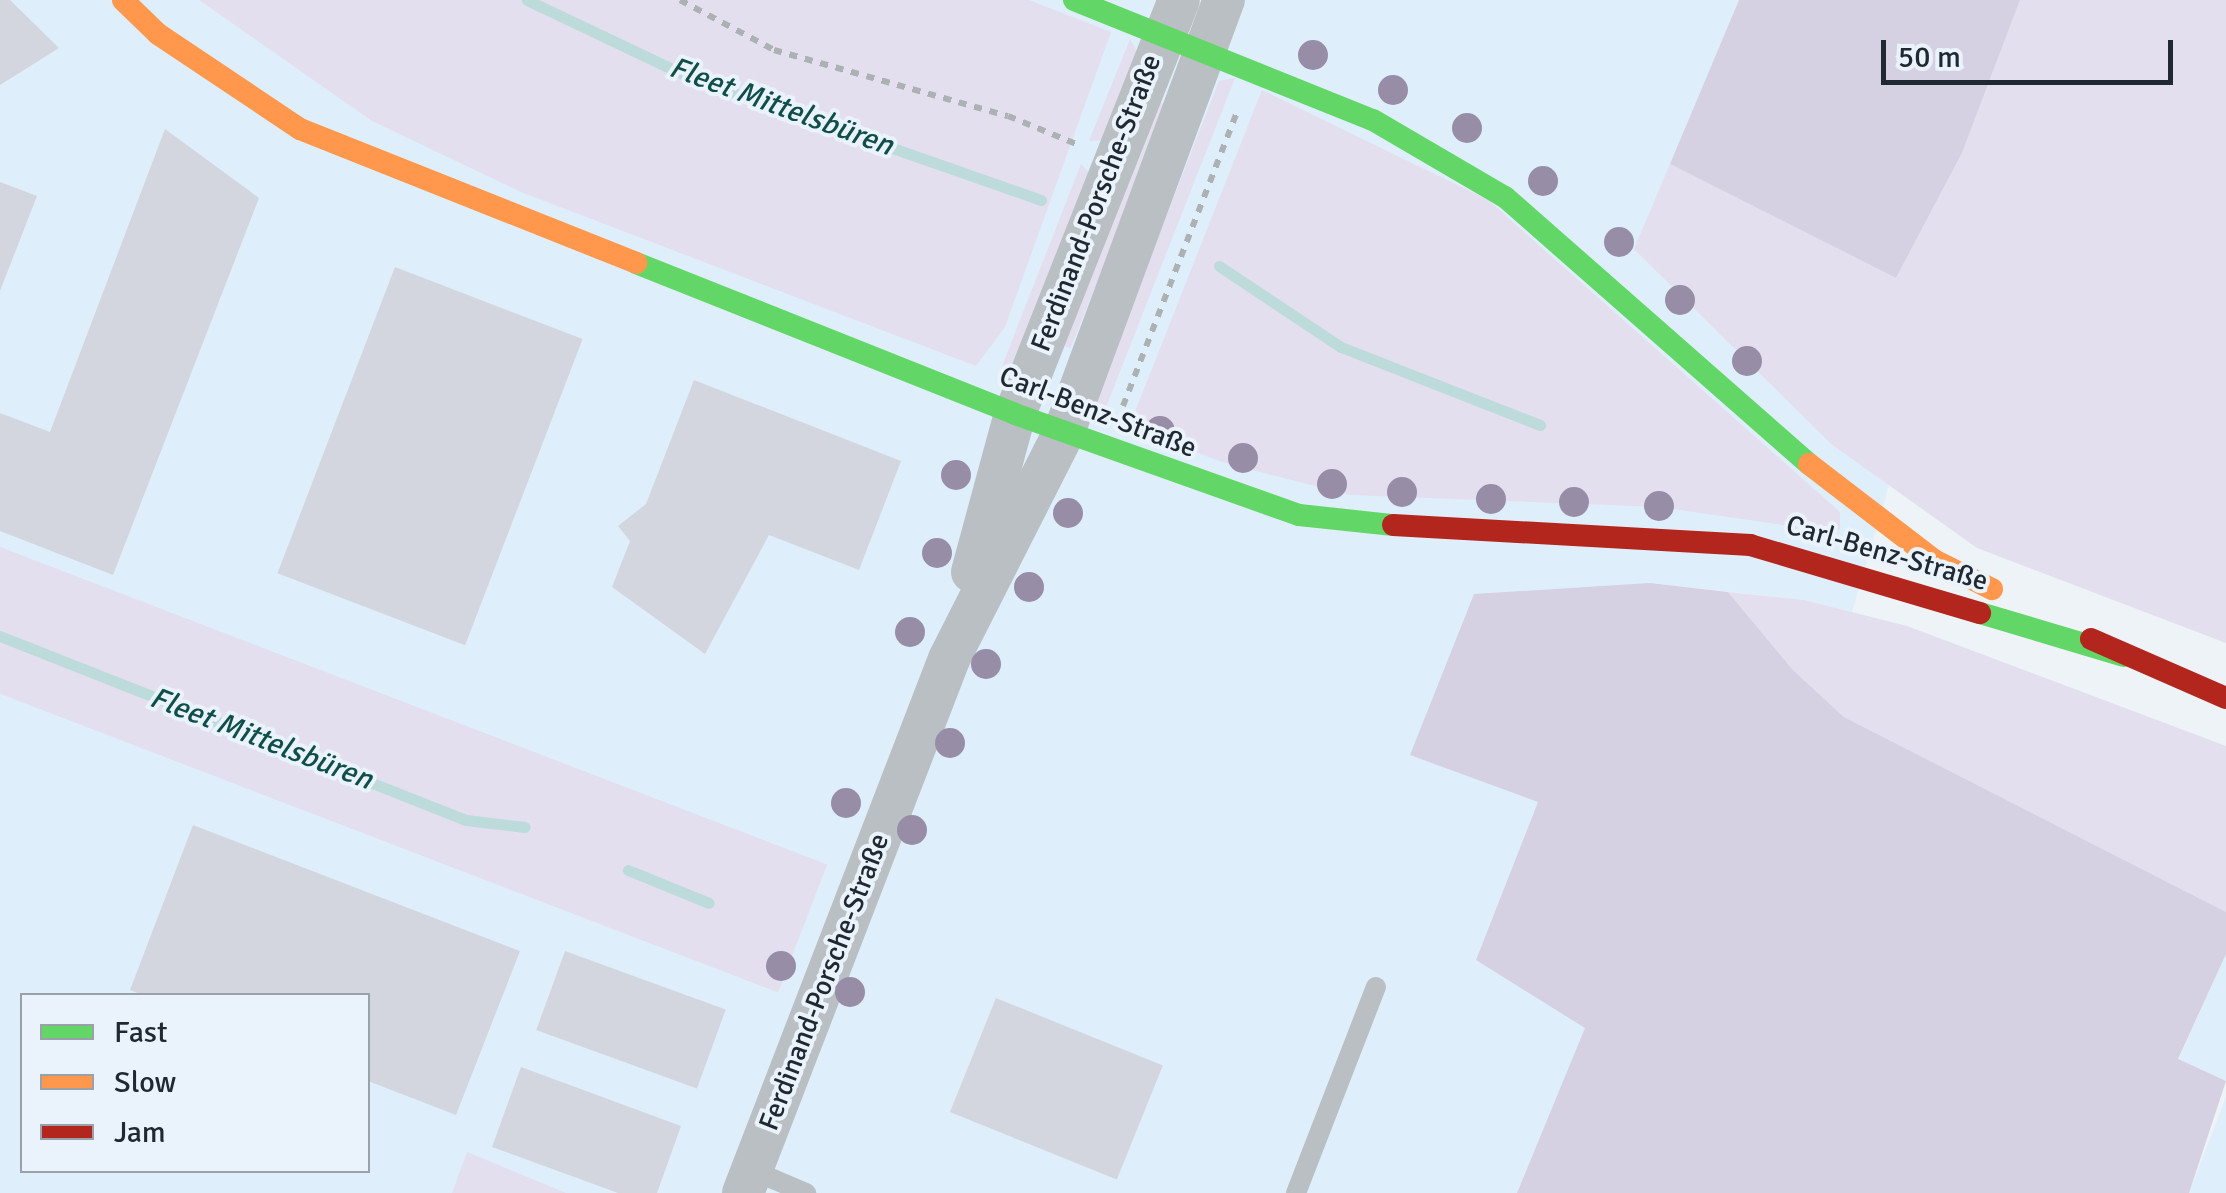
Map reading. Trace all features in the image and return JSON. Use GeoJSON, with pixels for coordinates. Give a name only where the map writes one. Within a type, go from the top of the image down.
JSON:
{"type":"FeatureCollection","features":[{"type":"Feature","properties":{"kind":"street","name":"Carl-Benz-Straße"},"geometry":{"type":"LineString","coordinates":[[123,0],[158,34],[300,130],[1015,414],[1299,516],[1427,529],[1750,545],[2124,656]]}},
{"type":"Feature","properties":{"kind":"street","name":"Carl-Benz-Straße"},"geometry":{"type":"LineString","coordinates":[[1074,0],[1170,17],[1208,53],[1373,120],[1505,197],[1779,441],[1934,560],[2124,656],[2226,698]]}},
{"type":"Feature","properties":{"kind":"street","name":"Ferdinand-Porsche-Straße"},"geometry":{"type":"LineString","coordinates":[[747,1182],[949,660],[1064,432],[1208,53],[1224,0]]}},
{"type":"Feature","properties":{"kind":"street","name":"Ferdinand-Porsche-Straße"},"geometry":{"type":"LineString","coordinates":[[949,660],[1015,414],[1170,17]]}},
{"type":"Feature","properties":{"kind":"lane"},"geometry":{"type":"LineString","coordinates":[[1296,1193],[1376,987]]}},
{"type":"Feature","properties":{"kind":"lane"},"geometry":{"type":"LineString","coordinates":[[747,1182],[806,1193]]}},
{"type":"Feature","properties":{"kind":"path"},"geometry":{"type":"LineString","coordinates":[[680,0],[774,50],[1008,116],[1113,159]]}},
{"type":"Feature","properties":{"kind":"path"},"geometry":{"type":"LineString","coordinates":[[1106,448],[1252,71]]}},
{"type":"Feature","properties":{"kind":"shaded area"},"geometry":{"type":"Polygon","coordinates":[[[0,0],[1739,0],[1635,249],[1831,444],[1889,485],[1852,612],[1804,600],[1650,583],[1538,802],[1476,960],[1586,1027],[1517,1193],[0,1193],[0,0]]]}},
{"type":"Feature","properties":{"kind":"shaded area"},"geometry":{"type":"Polygon","coordinates":[[[199,0],[1029,0],[1111,32],[1005,327],[976,366],[521,192],[372,121],[199,0]]]}},
{"type":"Feature","properties":{"kind":"shaded area"},"geometry":{"type":"Polygon","coordinates":[[[1739,0],[2020,0],[1962,153],[1896,278],[1670,164],[1739,0]]]}},
{"type":"Feature","properties":{"kind":"shaded area"},"geometry":{"type":"Polygon","coordinates":[[[2020,0],[2226,0],[2226,643],[1977,548],[1831,444],[1634,249],[1670,164],[1896,278],[1962,153],[2020,0]]]}},
{"type":"Feature","properties":{"kind":"shaded area"},"geometry":{"type":"Polygon","coordinates":[[[1130,39],[1138,53],[1105,140],[1089,141],[1130,39]]]}},
{"type":"Feature","properties":{"kind":"shaded area"},"geometry":{"type":"Polygon","coordinates":[[[1235,78],[1101,420],[1096,418],[1093,404],[1219,81],[1235,78]]]}},
{"type":"Feature","properties":{"kind":"shaded area"},"geometry":{"type":"Polygon","coordinates":[[[1262,90],[1488,200],[1840,512],[1840,529],[1825,539],[1783,525],[1659,507],[1350,495],[1222,462],[1129,427],[1262,90]]]}},
{"type":"Feature","properties":{"kind":"shaded area"},"geometry":{"type":"Polygon","coordinates":[[[1158,102],[1168,106],[1070,348],[1060,344],[1158,102]]]}},
{"type":"Feature","properties":{"kind":"shaded area"},"geometry":{"type":"Polygon","coordinates":[[[1081,164],[1091,175],[1010,377],[997,379],[1081,164]]]}},
{"type":"Feature","properties":{"kind":"shaded area"},"geometry":{"type":"Polygon","coordinates":[[[0,547],[827,865],[778,992],[0,694],[0,547]]]}},
{"type":"Feature","properties":{"kind":"shaded area"},"geometry":{"type":"Polygon","coordinates":[[[1650,583],[1728,592],[1793,670],[1844,717],[2226,912],[2226,954],[2178,1059],[2226,1081],[2189,1193],[1517,1193],[1585,1028],[1476,960],[1538,802],[1410,755],[1474,594],[1650,583]]]}},
{"type":"Feature","properties":{"kind":"shaded area"},"geometry":{"type":"Polygon","coordinates":[[[1728,592],[1804,600],[1907,626],[2226,746],[2226,912],[1844,717],[1793,670],[1728,592]]]}},
{"type":"Feature","properties":{"kind":"shaded area"},"geometry":{"type":"Polygon","coordinates":[[[2226,954],[2226,1081],[2178,1060],[2226,954]]]}},
{"type":"Feature","properties":{"kind":"shaded area"},"geometry":{"type":"Polygon","coordinates":[[[2226,1097],[2226,1193],[2189,1193],[2226,1097]]]}},
{"type":"Feature","properties":{"kind":"shaded area"},"geometry":{"type":"Polygon","coordinates":[[[467,1152],[566,1193],[452,1193],[467,1152]]]}},
{"type":"Feature","properties":{"kind":"building"},"geometry":{"type":"Polygon","coordinates":[[[0,0],[10,0],[59,48],[0,85],[0,0]]]}},
{"type":"Feature","properties":{"kind":"building"},"geometry":{"type":"Polygon","coordinates":[[[165,129],[259,198],[113,575],[0,531],[0,413],[50,432],[165,129]]]}},
{"type":"Feature","properties":{"kind":"building"},"geometry":{"type":"Polygon","coordinates":[[[0,182],[37,196],[0,291],[0,182]]]}},
{"type":"Feature","properties":{"kind":"building"},"geometry":{"type":"Polygon","coordinates":[[[395,267],[583,339],[465,645],[277,573],[395,267]]]}},
{"type":"Feature","properties":{"kind":"building"},"geometry":{"type":"Polygon","coordinates":[[[694,380],[901,461],[859,570],[769,535],[705,654],[612,587],[630,541],[618,526],[646,504],[694,380]]]}},
{"type":"Feature","properties":{"kind":"building"},"geometry":{"type":"Polygon","coordinates":[[[193,825],[520,951],[456,1115],[370,1082],[370,993],[130,990],[193,825]]]}},
{"type":"Feature","properties":{"kind":"building"},"geometry":{"type":"Polygon","coordinates":[[[565,951],[726,1009],[697,1088],[536,1030],[565,951]]]}},
{"type":"Feature","properties":{"kind":"building"},"geometry":{"type":"Polygon","coordinates":[[[996,998],[1163,1065],[1117,1179],[950,1112],[996,998]]]}},
{"type":"Feature","properties":{"kind":"building"},"geometry":{"type":"Polygon","coordinates":[[[521,1067],[681,1126],[657,1193],[618,1193],[492,1147],[521,1067]]]}},
{"type":"Feature","properties":{"kind":"waterway","name":"Fleet Mittelsbüren"},"geometry":{"type":"LineString","coordinates":[[527,0],[687,76],[1041,200]]}},
{"type":"Feature","properties":{"kind":"waterway","name":"Fleet Mittelsbüren"},"geometry":{"type":"LineString","coordinates":[[1219,266],[1341,347],[1540,425]]}},
{"type":"Feature","properties":{"kind":"waterway","name":"Fleet Mittelsbüren"},"geometry":{"type":"LineString","coordinates":[[0,636],[466,820],[525,827]]}},
{"type":"Feature","properties":{"kind":"waterway","name":"Fleet Mittelsbüren"},"geometry":{"type":"LineString","coordinates":[[628,870],[709,903]]}},
{"type":"Feature","properties":{"kind":"traffic: fast"},"geometry":{"type":"LineString","coordinates":[[1074,0],[1373,120],[1505,197],[1809,464]]}},
{"type":"Feature","properties":{"kind":"traffic: fast"},"geometry":{"type":"LineString","coordinates":[[636,263],[1015,414],[1299,515],[1393,525]]}},
{"type":"Feature","properties":{"kind":"traffic: fast"},"geometry":{"type":"LineString","coordinates":[[1980,613],[2124,656]]}},
{"type":"Feature","properties":{"kind":"traffic: slow"},"geometry":{"type":"LineString","coordinates":[[123,0],[158,34],[300,129],[636,263]]}},
{"type":"Feature","properties":{"kind":"traffic: slow"},"geometry":{"type":"LineString","coordinates":[[1809,464],[1934,560],[1992,589]]}},
{"type":"Feature","properties":{"kind":"traffic: jam"},"geometry":{"type":"LineString","coordinates":[[1393,525],[1750,545],[1980,613]]}},
{"type":"Feature","properties":{"kind":"traffic: jam"},"geometry":{"type":"LineString","coordinates":[[2091,639],[2226,698]]}}]}
